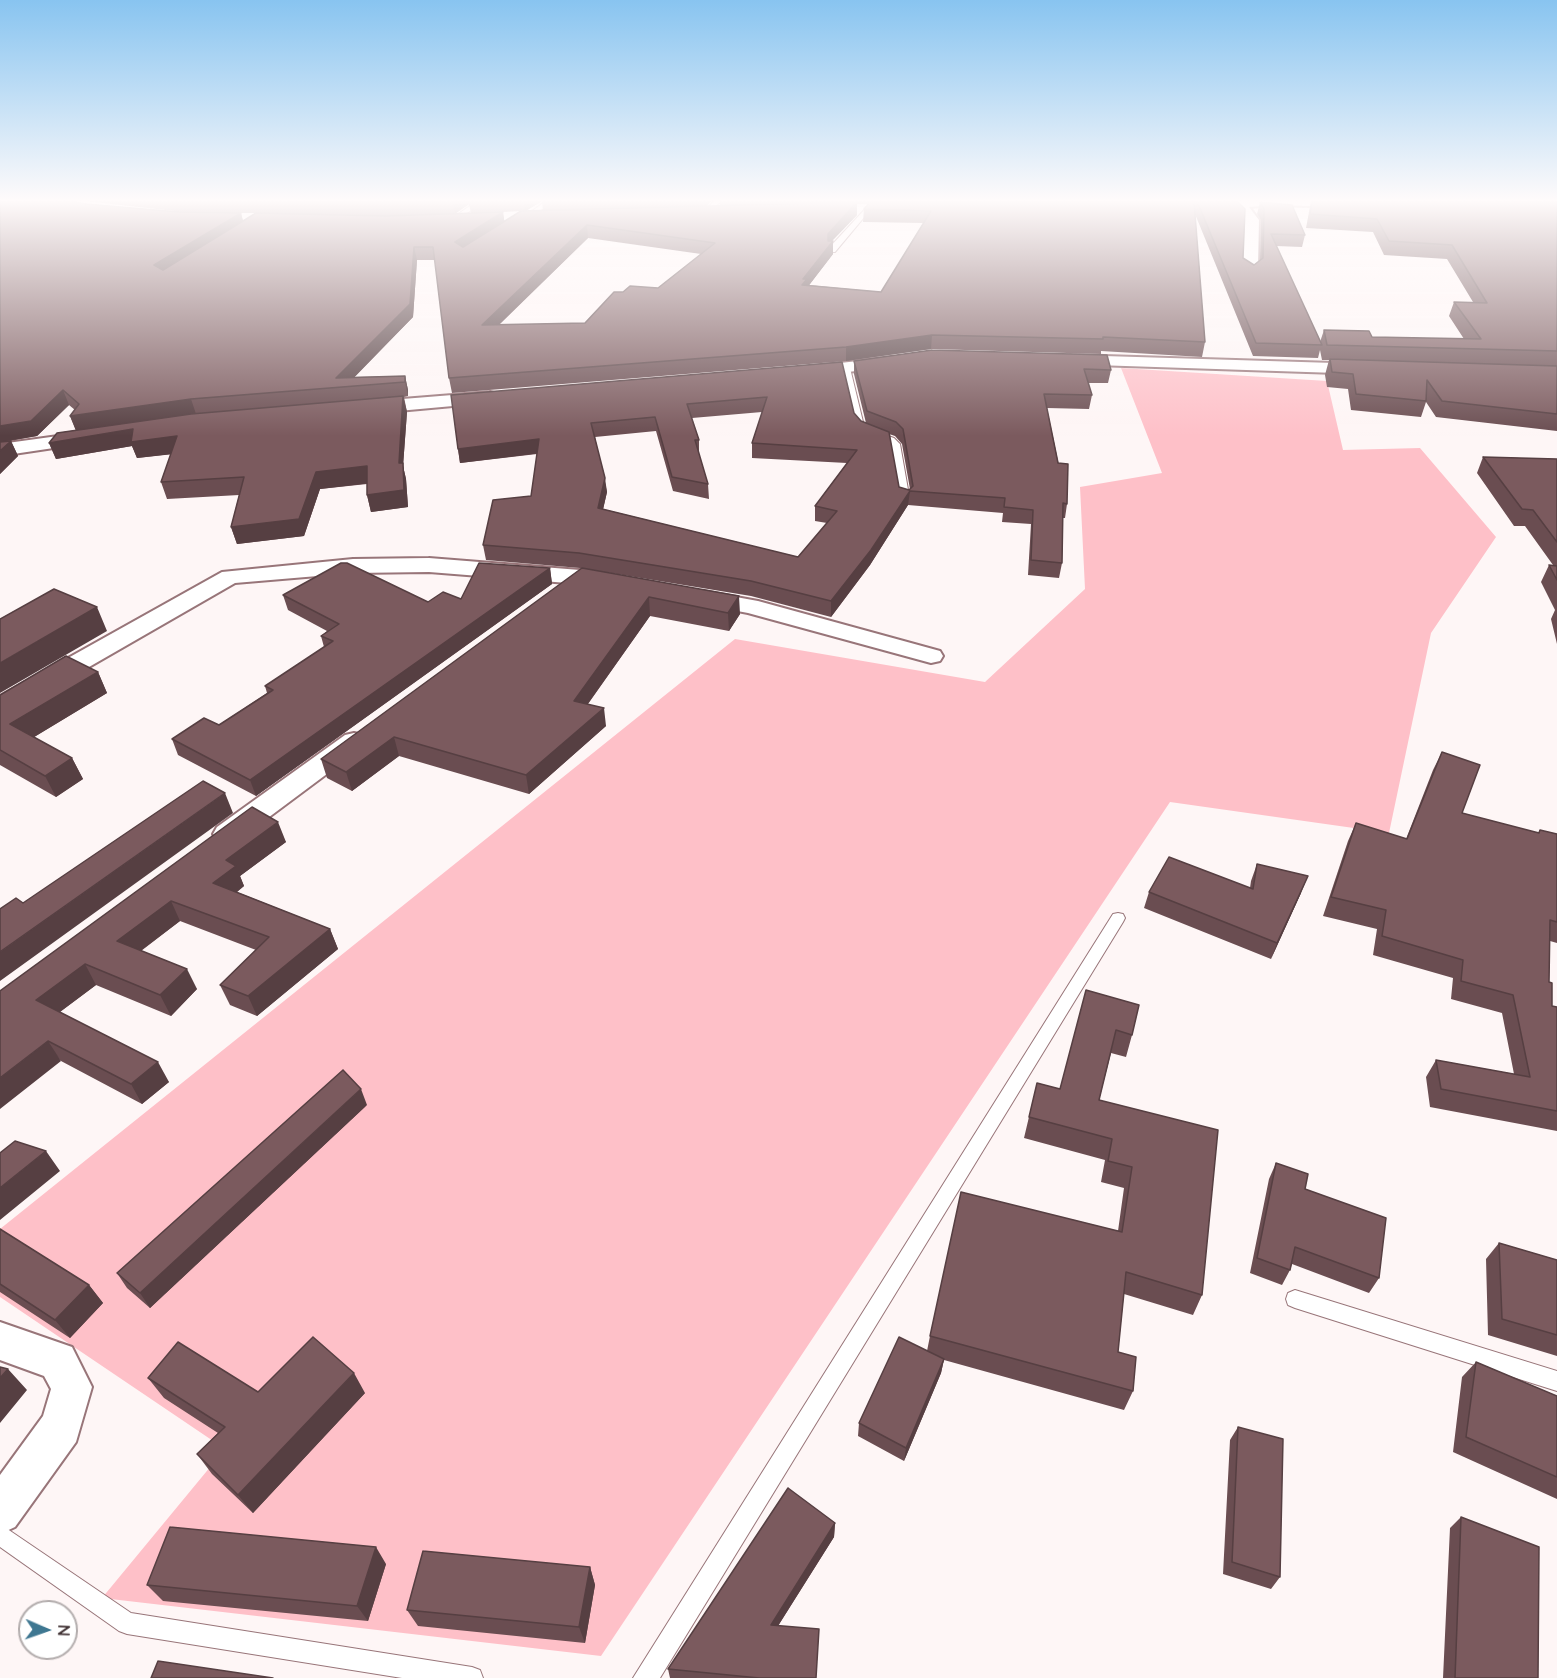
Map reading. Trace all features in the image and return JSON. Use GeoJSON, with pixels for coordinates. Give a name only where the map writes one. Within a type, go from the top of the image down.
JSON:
{"type":"FeatureCollection","features":[{"type":"Feature","properties":{"kind":"street"},"geometry":{"type":"LineString","coordinates":[[786,373],[846,368],[909,359]]}},
{"type":"Feature","properties":{"kind":"street"},"geometry":{"type":"LineString","coordinates":[[1049,360],[1380,369]]}},
{"type":"Feature","properties":{"kind":"street"},"geometry":{"type":"LineString","coordinates":[[345,409],[509,397]]}},
{"type":"Feature","properties":{"kind":"street"},"geometry":{"type":"LineString","coordinates":[[0,450],[104,436]]}},
{"type":"Feature","properties":{"kind":"street"},"geometry":{"type":"LineString","coordinates":[[0,707],[230,577],[353,566],[429,565],[580,577],[637,587]]}},
{"type":"Feature","properties":{"kind":"street"},"geometry":{"type":"LineString","coordinates":[[552,597],[580,577]]}},
{"type":"Feature","properties":{"kind":"street"},"geometry":{"type":"LineString","coordinates":[[682,595],[750,606],[931,656]]}},
{"type":"Feature","properties":{"kind":"street"},"geometry":{"type":"LineString","coordinates":[[209,847],[371,728]]}},
{"type":"Feature","properties":{"kind":"street"},"geometry":{"type":"LineString","coordinates":[[0,1341],[58,1361],[72,1387],[61,1428],[0,1512]]}},
{"type":"Feature","properties":{"kind":"lane"},"geometry":{"type":"LineString","coordinates":[[846,368],[860,426],[864,431],[891,440],[895,444],[905,501]]}},
{"type":"Feature","properties":{"kind":"lane"},"geometry":{"type":"LineString","coordinates":[[644,1678],[651,1672],[670,1642],[1118,918]]}},
{"type":"Feature","properties":{"kind":"lane"},"geometry":{"type":"LineString","coordinates":[[1295,1299],[1557,1381]]}},
{"type":"Feature","properties":{"kind":"lane"},"geometry":{"type":"LineString","coordinates":[[0,1534],[127,1623],[472,1678]]}},
{"type":"Feature","properties":{"kind":"shaded area"},"geometry":{"type":"Polygon","coordinates":[[[1121,368],[1327,381],[1343,450],[1420,448],[1496,537],[1431,633],[1389,833],[1170,802],[601,1656],[102,1598],[225,1449],[0,1297],[0,1229],[735,639],[985,682],[1085,589],[1080,487],[1162,473],[1121,368]]]}},
{"type":"Feature","properties":{"kind":"building"},"geometry":{"type":"Polygon","coordinates":[[[0,279],[412,279],[410,304],[336,378],[405,376],[405,382],[191,399],[70,416],[79,404],[63,390],[31,421],[0,426],[0,279]]]}},
{"type":"Feature","properties":{"kind":"building"},"geometry":{"type":"Polygon","coordinates":[[[437,279],[530,279],[482,325],[585,323],[614,292],[623,292],[630,286],[658,288],[669,279],[807,279],[802,285],[881,292],[889,279],[1200,279],[1205,342],[1103,337],[1103,339],[932,335],[846,347],[449,378],[437,279]]]}},
{"type":"Feature","properties":{"kind":"building"},"geometry":{"type":"Polygon","coordinates":[[[1230,279],[1292,279],[1322,345],[1256,343],[1230,279]]]}},
{"type":"Feature","properties":{"kind":"building"},"geometry":{"type":"Polygon","coordinates":[[[1473,279],[1557,279],[1557,351],[1327,345],[1324,330],[1369,331],[1372,337],[1481,339],[1454,302],[1487,303],[1473,279]]]}},
{"type":"Feature","properties":{"kind":"building"},"geometry":{"type":"Polygon","coordinates":[[[932,350],[1107,355],[1111,370],[1084,369],[1092,395],[1044,394],[1058,463],[1068,464],[1067,504],[1063,503],[1062,563],[1031,560],[1033,510],[1004,507],[1005,498],[910,491],[871,550],[831,601],[751,581],[579,553],[483,545],[493,500],[531,496],[539,439],[458,449],[451,395],[842,362],[854,413],[861,421],[889,432],[899,487],[909,490],[913,486],[903,429],[896,422],[867,411],[854,361],[932,350]],[[767,397],[687,404],[699,440],[695,440],[708,484],[672,477],[655,417],[591,423],[605,478],[598,508],[798,557],[837,511],[815,506],[857,450],[752,443],[767,397]]]}},
{"type":"Feature","properties":{"kind":"building"},"geometry":{"type":"Polygon","coordinates":[[[1330,359],[1557,366],[1557,414],[1442,401],[1427,380],[1426,401],[1356,394],[1353,374],[1332,372],[1330,359]]]}},
{"type":"Feature","properties":{"kind":"building"},"geometry":{"type":"Polygon","coordinates":[[[403,396],[399,463],[403,463],[404,490],[367,495],[367,466],[316,472],[299,519],[231,527],[244,477],[161,482],[177,436],[131,442],[133,429],[49,443],[57,433],[191,414],[403,396]]]}},
{"type":"Feature","properties":{"kind":"building"},"geometry":{"type":"Polygon","coordinates":[[[11,441],[0,451],[0,442],[11,441]]]}},
{"type":"Feature","properties":{"kind":"building"},"geometry":{"type":"Polygon","coordinates":[[[1483,457],[1557,459],[1557,542],[1533,510],[1522,509],[1483,457]]]}},
{"type":"Feature","properties":{"kind":"building"},"geometry":{"type":"Polygon","coordinates":[[[341,563],[347,563],[428,602],[443,592],[461,599],[479,563],[550,568],[250,780],[172,739],[204,718],[219,725],[273,690],[265,686],[333,641],[321,636],[339,624],[283,595],[341,563]]]}},
{"type":"Feature","properties":{"kind":"building"},"geometry":{"type":"Polygon","coordinates":[[[1549,565],[1557,566],[1557,580],[1549,565]]]}},
{"type":"Feature","properties":{"kind":"building"},"geometry":{"type":"Polygon","coordinates":[[[582,568],[739,596],[728,613],[649,597],[574,701],[604,708],[526,775],[394,737],[346,772],[321,759],[582,568]]]}},
{"type":"Feature","properties":{"kind":"building"},"geometry":{"type":"Polygon","coordinates":[[[54,589],[97,607],[0,663],[0,619],[54,589]]]}},
{"type":"Feature","properties":{"kind":"building"},"geometry":{"type":"Polygon","coordinates":[[[66,656],[98,672],[10,724],[72,758],[45,776],[0,750],[0,695],[66,656]]]}},
{"type":"Feature","properties":{"kind":"building"},"geometry":{"type":"Polygon","coordinates":[[[1442,752],[1480,765],[1462,813],[1539,833],[1540,830],[1557,834],[1557,922],[1550,920],[1549,982],[1552,983],[1552,1006],[1557,1007],[1557,1111],[1441,1089],[1436,1060],[1530,1077],[1513,995],[1461,981],[1463,960],[1382,936],[1386,910],[1331,897],[1356,823],[1407,839],[1442,752]]]}},
{"type":"Feature","properties":{"kind":"building"},"geometry":{"type":"Polygon","coordinates":[[[203,781],[225,793],[0,952],[0,909],[16,898],[23,903],[203,781]]]}},
{"type":"Feature","properties":{"kind":"building"},"geometry":{"type":"Polygon","coordinates":[[[252,807],[278,822],[226,860],[236,866],[213,883],[330,929],[248,996],[220,985],[269,937],[171,901],[117,941],[187,969],[160,995],[85,964],[36,1000],[158,1062],[131,1084],[48,1041],[0,1078],[0,991],[252,807]]]}},
{"type":"Feature","properties":{"kind":"building"},"geometry":{"type":"Polygon","coordinates":[[[1169,857],[1253,889],[1257,864],[1308,876],[1277,943],[1149,892],[1169,857]]]}},
{"type":"Feature","properties":{"kind":"building"},"geometry":{"type":"Polygon","coordinates":[[[1086,990],[1139,1005],[1132,1035],[1116,1030],[1099,1100],[1218,1130],[1202,1295],[1126,1272],[1118,1352],[1136,1357],[1133,1391],[930,1336],[961,1192],[1122,1232],[1132,1167],[1108,1161],[1112,1139],[1029,1117],[1037,1083],[1060,1089],[1086,990]]]}},
{"type":"Feature","properties":{"kind":"building"},"geometry":{"type":"Polygon","coordinates":[[[343,1070],[361,1089],[140,1293],[117,1273],[343,1070]]]}},
{"type":"Feature","properties":{"kind":"building"},"geometry":{"type":"Polygon","coordinates":[[[15,1141],[46,1151],[0,1188],[0,1153],[15,1141]]]}},
{"type":"Feature","properties":{"kind":"building"},"geometry":{"type":"Polygon","coordinates":[[[1276,1163],[1308,1174],[1305,1189],[1386,1218],[1379,1278],[1295,1247],[1290,1270],[1257,1258],[1276,1163]]]}},
{"type":"Feature","properties":{"kind":"building"},"geometry":{"type":"Polygon","coordinates":[[[0,1229],[89,1285],[55,1320],[0,1284],[0,1229]]]}},
{"type":"Feature","properties":{"kind":"building"},"geometry":{"type":"Polygon","coordinates":[[[1499,1243],[1557,1260],[1557,1335],[1502,1319],[1499,1243]]]}},
{"type":"Feature","properties":{"kind":"building"},"geometry":{"type":"Polygon","coordinates":[[[313,1337],[354,1373],[238,1495],[197,1454],[225,1427],[148,1378],[178,1342],[258,1392],[313,1337]]]}},
{"type":"Feature","properties":{"kind":"building"},"geometry":{"type":"Polygon","coordinates":[[[899,1337],[944,1359],[906,1448],[859,1423],[899,1337]]]}},
{"type":"Feature","properties":{"kind":"building"},"geometry":{"type":"Polygon","coordinates":[[[1476,1362],[1557,1396],[1557,1477],[1466,1437],[1476,1362]]]}},
{"type":"Feature","properties":{"kind":"building"},"geometry":{"type":"Polygon","coordinates":[[[0,1367],[8,1369],[0,1378],[0,1367]]]}},
{"type":"Feature","properties":{"kind":"building"},"geometry":{"type":"Polygon","coordinates":[[[1238,1427],[1283,1439],[1280,1577],[1232,1562],[1238,1427]]]}},
{"type":"Feature","properties":{"kind":"building"},"geometry":{"type":"Polygon","coordinates":[[[788,1488],[835,1523],[771,1625],[819,1629],[816,1678],[759,1678],[668,1669],[788,1488]]]}},
{"type":"Feature","properties":{"kind":"building"},"geometry":{"type":"Polygon","coordinates":[[[1461,1517],[1539,1547],[1538,1678],[1455,1678],[1461,1517]]]}},
{"type":"Feature","properties":{"kind":"building"},"geometry":{"type":"Polygon","coordinates":[[[170,1527],[376,1547],[357,1606],[147,1585],[170,1527]]]}},
{"type":"Feature","properties":{"kind":"building"},"geometry":{"type":"Polygon","coordinates":[[[423,1551],[590,1567],[579,1627],[407,1610],[423,1551]]]}},
{"type":"Feature","properties":{"kind":"building"},"geometry":{"type":"Polygon","coordinates":[[[158,1661],[273,1678],[151,1678],[158,1661]]]}}]}
